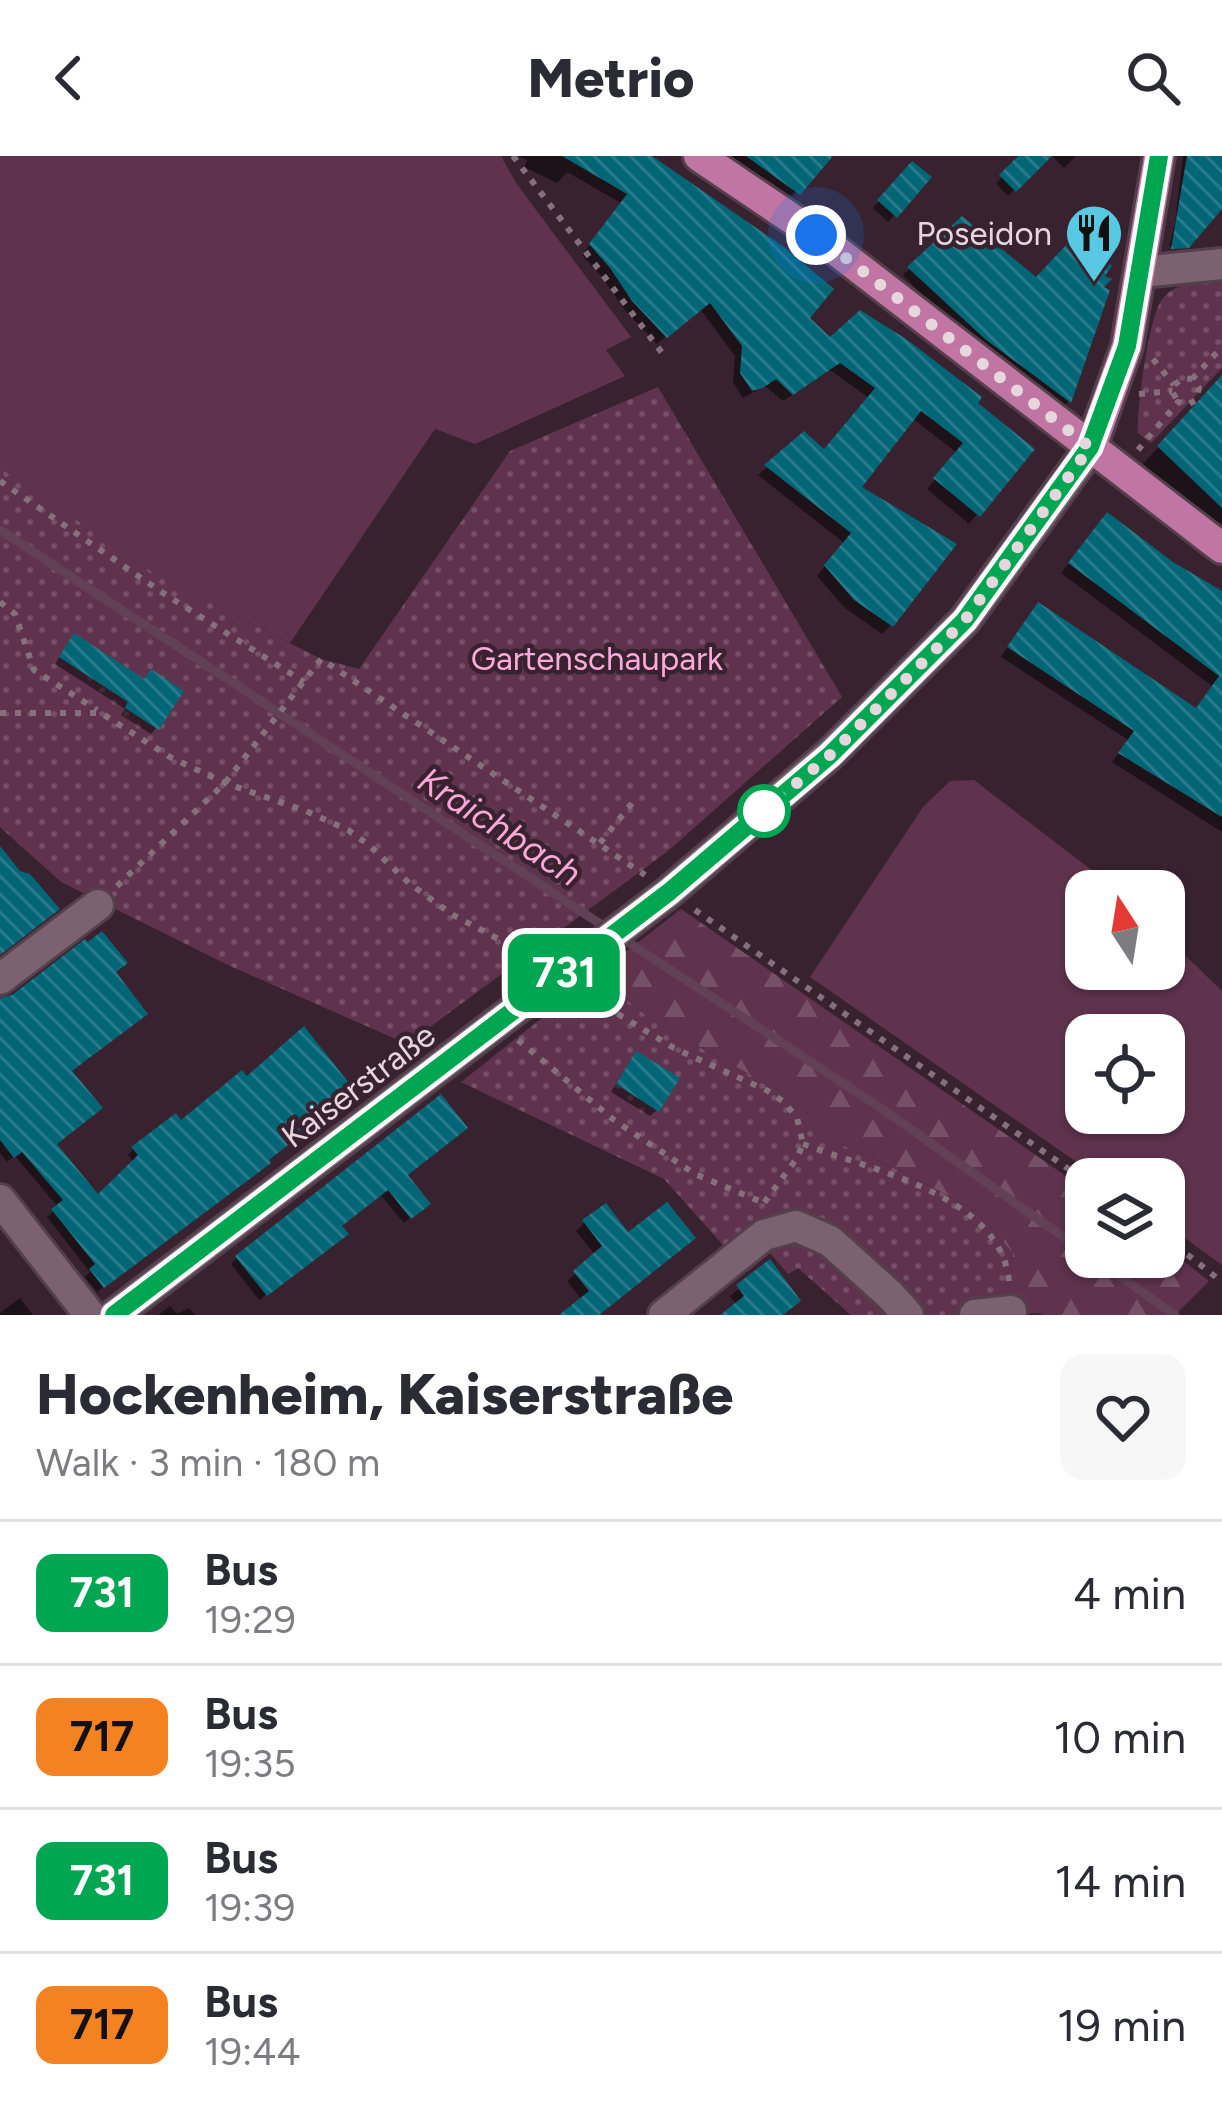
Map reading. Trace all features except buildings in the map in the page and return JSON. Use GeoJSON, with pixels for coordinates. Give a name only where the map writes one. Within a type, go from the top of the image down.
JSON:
{"type":"FeatureCollection","features":[{"type":"Feature","properties":{"kind":"main road"},"geometry":{"type":"LineString","coordinates":[[699,156],[816,235],[1222,548]]}},
{"type":"Feature","properties":{"kind":"main road"},"geometry":{"type":"LineString","coordinates":[[1090,447],[1127,346],[1159,156]]}},
{"type":"Feature","properties":{"kind":"street"},"geometry":{"type":"LineString","coordinates":[[1142,272],[1222,264]]}},
{"type":"Feature","properties":{"kind":"street","name":"Kaiserstraße"},"geometry":{"type":"LineString","coordinates":[[114,1315],[669,892],[830,755],[965,620],[1090,447]]}},
{"type":"Feature","properties":{"kind":"street"},"geometry":{"type":"LineString","coordinates":[[0,979],[98,905]]}},
{"type":"Feature","properties":{"kind":"street"},"geometry":{"type":"LineString","coordinates":[[0,1200],[90,1315]]}},
{"type":"Feature","properties":{"kind":"street"},"geometry":{"type":"LineString","coordinates":[[664,1315],[764,1235],[796,1226],[830,1241],[908,1315]]}},
{"type":"Feature","properties":{"kind":"street"},"geometry":{"type":"LineString","coordinates":[[975,1315],[1011,1311]]}},
{"type":"Feature","properties":{"kind":"path"},"geometry":{"type":"LineString","coordinates":[[512,156],[666,358]]}},
{"type":"Feature","properties":{"kind":"path"},"geometry":{"type":"LineString","coordinates":[[1192,380],[1222,347]]}},
{"type":"Feature","properties":{"kind":"path"},"geometry":{"type":"LineString","coordinates":[[1184,378],[1192,380],[1198,388],[1196,400],[1187,405],[1178,402],[1174,385],[1184,378]]}},
{"type":"Feature","properties":{"kind":"path"},"geometry":{"type":"LineString","coordinates":[[1120,472],[1178,402]]}},
{"type":"Feature","properties":{"kind":"path"},"geometry":{"type":"LineString","coordinates":[[0,482],[304,682]]}},
{"type":"Feature","properties":{"kind":"path"},"geometry":{"type":"LineString","coordinates":[[0,602],[15,614],[34,670],[170,758],[348,830],[453,915],[519,950],[575,1003],[608,1008],[674,1048],[784,1102],[797,1118],[803,1144],[764,1203],[695,1174],[614,1120],[499,1024]]}},
{"type":"Feature","properties":{"kind":"path"},"geometry":{"type":"LineString","coordinates":[[98,905],[225,783],[321,659],[601,843],[1065,1166]]}},
{"type":"Feature","properties":{"kind":"path"},"geometry":{"type":"LineString","coordinates":[[0,713],[101,712]]}},
{"type":"Feature","properties":{"kind":"path"},"geometry":{"type":"LineString","coordinates":[[601,843],[637,797]]}},
{"type":"Feature","properties":{"kind":"path"},"geometry":{"type":"LineString","coordinates":[[803,1144],[942,1196],[962,1210],[1001,1248],[1011,1311]]}},
{"type":"Feature","properties":{"kind":"path"},"geometry":{"type":"LineString","coordinates":[[1185,1253],[1222,1282]]}},
{"type":"Feature","properties":{"kind":"green space"},"geometry":{"type":"Polygon","coordinates":[[[0,156],[501,156],[631,337],[606,350],[625,376],[475,444],[435,429],[290,643],[161,578],[0,468],[0,156]]]}},
{"type":"Feature","properties":{"kind":"green space"},"geometry":{"type":"Polygon","coordinates":[[[1222,276],[1222,368],[1151,443],[1138,433],[1138,421],[1156,312],[1172,290],[1222,276]]]}},
{"type":"Feature","properties":{"kind":"green space","name":"Gartenschaupark"},"geometry":{"type":"Polygon","coordinates":[[[658,387],[842,697],[668,851],[407,1044],[230,966],[61,882],[0,827],[0,466],[162,578],[321,659],[359,669],[510,451],[658,387]]]}},
{"type":"Feature","properties":{"kind":"green space"},"geometry":{"type":"Polygon","coordinates":[[[974,780],[1092,870],[1065,870],[1065,990],[1185,990],[1185,955],[1222,991],[1222,1265],[1185,1238],[1185,1158],[1071,1158],[810,977],[923,807],[950,781],[974,780]]]}},
{"type":"Feature","properties":{"kind":"green space"},"geometry":{"type":"Polygon","coordinates":[[[681,909],[1065,1175],[1065,1278],[1185,1278],[1185,1262],[1209,1281],[1175,1315],[1007,1315],[1013,1253],[976,1211],[842,1145],[790,1096],[657,1024],[596,975],[681,909]]]}},
{"type":"Feature","properties":{"kind":"green space"},"geometry":{"type":"Polygon","coordinates":[[[596,975],[657,1024],[790,1096],[842,1145],[976,1211],[1013,1253],[1007,1315],[851,1315],[798,1268],[788,1274],[770,1253],[747,1272],[664,1179],[461,1082],[596,975]]]}},
{"type":"Feature","properties":{"kind":"waterway","name":"Kraichbach"},"geometry":{"type":"LineString","coordinates":[[0,530],[881,1108],[1065,1238]]}},
{"type":"Feature","properties":{"kind":"waterway","name":"Kraichbach"},"geometry":{"type":"LineString","coordinates":[[1122,1278],[1175,1315]]}},
{"type":"Feature","properties":{"kind":"bus line","name":"731"},"geometry":{"type":"LineString","coordinates":[[114,1315],[669,892],[830,755],[965,620],[1090,447],[1127,346],[1159,156]]}},
{"type":"Feature","properties":{"kind":"place","name":"Poseidon"},"geometry":{"type":"Point","coordinates":[1094,284]}},
{"type":"Feature","properties":{"kind":"route"},"geometry":{"type":"LineString","coordinates":[[764,811],[830,755],[965,620],[1090,447],[816,235]]}}]}
